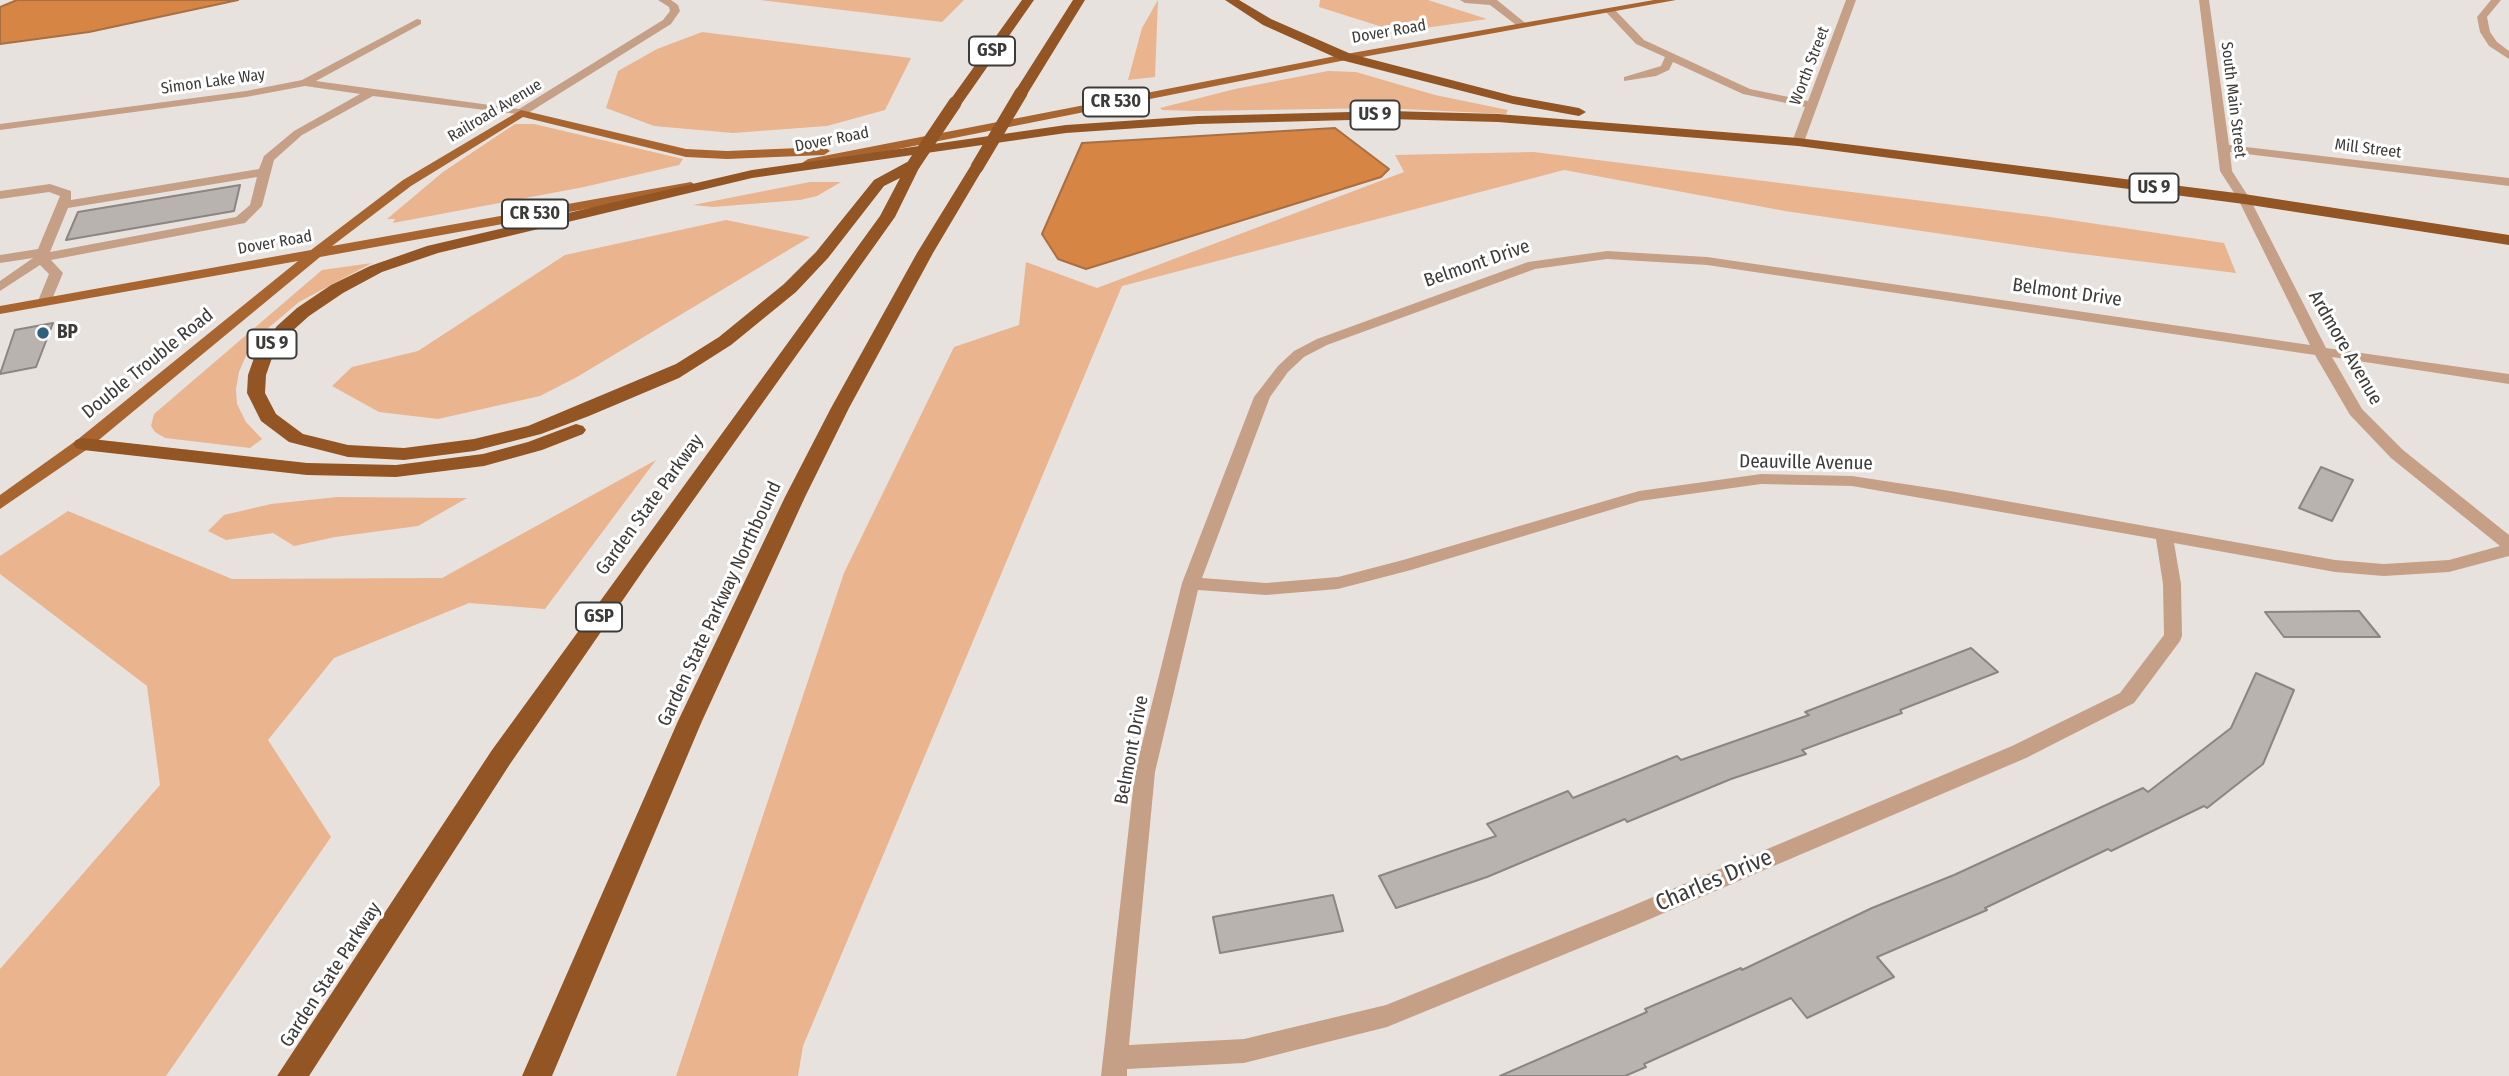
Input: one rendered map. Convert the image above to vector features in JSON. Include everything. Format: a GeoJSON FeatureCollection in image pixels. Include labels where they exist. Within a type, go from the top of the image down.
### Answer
{"type":"FeatureCollection","features":[{"type":"Feature","properties":{"kind":"highway","name":"Garden State Parkway"},"geometry":{"type":"LineString","coordinates":[[292,1076],[501,757],[646,548],[887,217],[914,164],[1028,0]]}},
{"type":"Feature","properties":{"kind":"highway","name":"Garden State Parkway Northbound"},"geometry":{"type":"LineString","coordinates":[[537,1076],[690,721],[771,546],[840,408],[925,253],[1079,0]]}},
{"type":"Feature","properties":{"kind":"highway","name":"US 9"},"geometry":{"type":"LineString","coordinates":[[1231,0],[1266,22],[1346,57],[1513,100],[1684,131]]}},
{"type":"Feature","properties":{"kind":"highway","name":"US 9"},"geometry":{"type":"LineString","coordinates":[[914,164],[879,183],[822,256],[790,288],[725,341],[682,368],[602,404],[534,430],[474,445],[404,454],[348,451],[296,438],[268,417],[256,393],[259,366],[268,349],[283,330],[324,297],[376,269],[449,244],[752,174],[1066,129],[1198,120],[1389,115],[1498,118],[1684,131],[1798,142],[2244,199],[2509,240]]}},
{"type":"Feature","properties":{"kind":"highway"},"geometry":{"type":"LineString","coordinates":[[83,444],[336,470],[396,471],[451,466],[509,454],[579,429],[627,405],[682,368]]}},
{"type":"Feature","properties":{"kind":"main road","name":"Dover Road"},"geometry":{"type":"LineString","coordinates":[[0,310],[752,174],[1346,57],[1667,0]]}},
{"type":"Feature","properties":{"kind":"main road"},"geometry":{"type":"LineString","coordinates":[[522,113],[686,153],[727,155],[887,147]]}},
{"type":"Feature","properties":{"kind":"main road","name":"Railroad Avenue"},"geometry":{"type":"LineString","coordinates":[[318,253],[407,183],[522,113]]}},
{"type":"Feature","properties":{"kind":"main road","name":"Double Trouble Road"},"geometry":{"type":"LineString","coordinates":[[0,503],[83,444],[318,253]]}},
{"type":"Feature","properties":{"kind":"street","name":"Railroad Avenue"},"geometry":{"type":"LineString","coordinates":[[522,113],[667,22],[675,11],[673,5],[663,0]]}},
{"type":"Feature","properties":{"kind":"street"},"geometry":{"type":"LineString","coordinates":[[1465,0],[1493,2],[1524,26]]}},
{"type":"Feature","properties":{"kind":"street","name":"Worth Street"},"geometry":{"type":"LineString","coordinates":[[1798,142],[1851,0]]}},
{"type":"Feature","properties":{"kind":"street","name":"South Main Street"},"geometry":{"type":"LineString","coordinates":[[2204,0],[2226,171],[2244,199]]}},
{"type":"Feature","properties":{"kind":"street"},"geometry":{"type":"LineString","coordinates":[[2496,0],[2482,17],[2485,32],[2493,44],[2509,56]]}},
{"type":"Feature","properties":{"kind":"street"},"geometry":{"type":"LineString","coordinates":[[1610,11],[1640,42],[1747,92],[1812,105]]}},
{"type":"Feature","properties":{"kind":"street","name":"Simon Lake Way"},"geometry":{"type":"LineString","coordinates":[[0,127],[246,94],[304,83],[417,22]]}},
{"type":"Feature","properties":{"kind":"street"},"geometry":{"type":"LineString","coordinates":[[1628,79],[1665,68],[1671,55]]}},
{"type":"Feature","properties":{"kind":"street"},"geometry":{"type":"LineString","coordinates":[[304,83],[522,113]]}},
{"type":"Feature","properties":{"kind":"street"},"geometry":{"type":"LineString","coordinates":[[0,259],[42,255],[240,220],[256,206],[268,159],[298,132],[370,93]]}},
{"type":"Feature","properties":{"kind":"street","name":"Mill Street"},"geometry":{"type":"LineString","coordinates":[[2224,148],[2509,182]]}},
{"type":"Feature","properties":{"kind":"street"},"geometry":{"type":"LineString","coordinates":[[62,205],[264,172]]}},
{"type":"Feature","properties":{"kind":"street"},"geometry":{"type":"LineString","coordinates":[[0,195],[50,188],[67,194],[42,255],[0,287]]}},
{"type":"Feature","properties":{"kind":"street","name":"Ardmore Avenue"},"geometry":{"type":"LineString","coordinates":[[2244,199],[2321,352],[2356,412],[2397,454],[2509,544]]}},
{"type":"Feature","properties":{"kind":"street"},"geometry":{"type":"LineString","coordinates":[[42,255],[56,273],[45,301]]}},
{"type":"Feature","properties":{"kind":"street","name":"Belmont Drive"},"geometry":{"type":"LineString","coordinates":[[1114,1067],[1145,772],[1191,583],[1262,397],[1283,369],[1299,354],[1322,342],[1533,265],[1607,255],[1707,261],[2509,379]]}},
{"type":"Feature","properties":{"kind":"street","name":"Deauville Avenue"},"geometry":{"type":"LineString","coordinates":[[1191,583],[1266,589],[1338,583],[1405,566],[1639,496],[1761,479],[1852,481],[1950,496],[2335,566],[2384,570],[2449,566],[2509,550]]}},
{"type":"Feature","properties":{"kind":"street","name":"Charles Drive"},"geometry":{"type":"LineString","coordinates":[[1114,1067],[1244,1051],[1387,1016],[1640,913],[2019,752],[2127,698],[2173,636],[2172,584],[2164,536]]}},
{"type":"Feature","properties":{"kind":"shaded area"},"geometry":{"type":"Polygon","coordinates":[[[17,0],[238,0],[89,32],[0,44],[0,7],[17,0]]]}},
{"type":"Feature","properties":{"kind":"shaded area"},"geometry":{"type":"Polygon","coordinates":[[[760,0],[964,0],[942,22],[760,0]]]}},
{"type":"Feature","properties":{"kind":"shaded area"},"geometry":{"type":"Polygon","coordinates":[[[1158,0],[1155,77],[1128,80],[1142,28],[1158,0]]]}},
{"type":"Feature","properties":{"kind":"shaded area"},"geometry":{"type":"Polygon","coordinates":[[[1320,0],[1428,0],[1487,19],[1398,32],[1319,7],[1320,0]]]}},
{"type":"Feature","properties":{"kind":"shaded area"},"geometry":{"type":"Polygon","coordinates":[[[702,32],[911,58],[885,110],[827,126],[733,133],[654,126],[606,108],[618,71],[657,49],[702,32]]]}},
{"type":"Feature","properties":{"kind":"shaded area"},"geometry":{"type":"Polygon","coordinates":[[[1328,71],[1356,72],[1435,95],[1508,110],[1506,114],[1382,108],[1196,111],[1160,108],[1235,89],[1328,71]]]}},
{"type":"Feature","properties":{"kind":"shaded area"},"geometry":{"type":"Polygon","coordinates":[[[515,124],[534,124],[683,159],[679,165],[584,187],[393,223],[395,219],[387,219],[443,172],[515,124]]]}},
{"type":"Feature","properties":{"kind":"shaded area"},"geometry":{"type":"Polygon","coordinates":[[[1335,128],[1389,169],[1381,177],[1086,269],[1058,259],[1042,234],[1082,143],[1335,128]]]}},
{"type":"Feature","properties":{"kind":"shaded area"},"geometry":{"type":"Polygon","coordinates":[[[1534,152],[2050,217],[2224,243],[2236,273],[2065,252],[1785,211],[1564,170],[1122,286],[803,1046],[798,1076],[676,1076],[844,573],[954,347],[1019,325],[1026,262],[1097,288],[1404,172],[1395,155],[1534,152]]]}},
{"type":"Feature","properties":{"kind":"shaded area"},"geometry":{"type":"Polygon","coordinates":[[[810,182],[841,182],[817,196],[800,200],[713,207],[693,205],[810,182]]]}},
{"type":"Feature","properties":{"kind":"shaded area"},"geometry":{"type":"Polygon","coordinates":[[[726,220],[810,237],[577,377],[540,396],[438,419],[379,412],[332,386],[352,367],[418,351],[565,255],[726,220]]]}},
{"type":"Feature","properties":{"kind":"shaded area"},"geometry":{"type":"Polygon","coordinates":[[[372,263],[299,302],[267,329],[248,351],[239,372],[237,404],[246,422],[262,439],[250,448],[165,438],[155,432],[151,426],[154,414],[322,270],[372,263]]]}},
{"type":"Feature","properties":{"kind":"shaded area"},"geometry":{"type":"Polygon","coordinates":[[[656,460],[545,609],[469,603],[334,658],[268,740],[331,837],[166,1076],[0,1076],[0,969],[160,785],[147,686],[0,574],[0,556],[68,511],[232,579],[442,578],[656,460]]]}},
{"type":"Feature","properties":{"kind":"shaded area"},"geometry":{"type":"Polygon","coordinates":[[[337,497],[467,498],[418,526],[335,537],[294,546],[273,533],[226,540],[208,531],[224,515],[271,504],[337,497]]]}},
{"type":"Feature","properties":{"kind":"building"},"geometry":{"type":"Polygon","coordinates":[[[240,185],[234,211],[66,240],[78,212],[240,185]]]}},
{"type":"Feature","properties":{"kind":"building"},"geometry":{"type":"Polygon","coordinates":[[[53,323],[36,367],[0,374],[15,330],[53,323]]]}},
{"type":"Feature","properties":{"kind":"building"},"geometry":{"type":"Polygon","coordinates":[[[2321,467],[2353,480],[2332,521],[2299,508],[2321,467]]]}},
{"type":"Feature","properties":{"kind":"building"},"geometry":{"type":"Polygon","coordinates":[[[2359,611],[2380,637],[2284,637],[2265,612],[2359,611]]]}},
{"type":"Feature","properties":{"kind":"building"},"geometry":{"type":"Polygon","coordinates":[[[1971,648],[1998,672],[1900,710],[1902,713],[1802,750],[1806,754],[1731,779],[1627,822],[1625,819],[1487,877],[1396,908],[1379,876],[1496,836],[1487,824],[1568,791],[1573,798],[1677,756],[1681,760],[1809,715],[1805,712],[1971,648]]]}},
{"type":"Feature","properties":{"kind":"building"},"geometry":{"type":"Polygon","coordinates":[[[2256,673],[2294,690],[2263,764],[2207,808],[2204,806],[2111,851],[2108,849],[1985,908],[1987,910],[1877,957],[1894,977],[1807,1018],[1791,998],[1644,1064],[1646,1067],[1625,1076],[1500,1076],[1647,1012],[1645,1009],[1741,968],[1742,970],[1872,908],[1954,875],[2143,788],[2148,792],[2231,728],[2256,673]]]}},
{"type":"Feature","properties":{"kind":"building"},"geometry":{"type":"Polygon","coordinates":[[[1333,895],[1343,931],[1220,953],[1213,917],[1333,895]]]}},
{"type":"Feature","properties":{"kind":"place","name":"BP"},"geometry":{"type":"Point","coordinates":[43,333]}}]}
